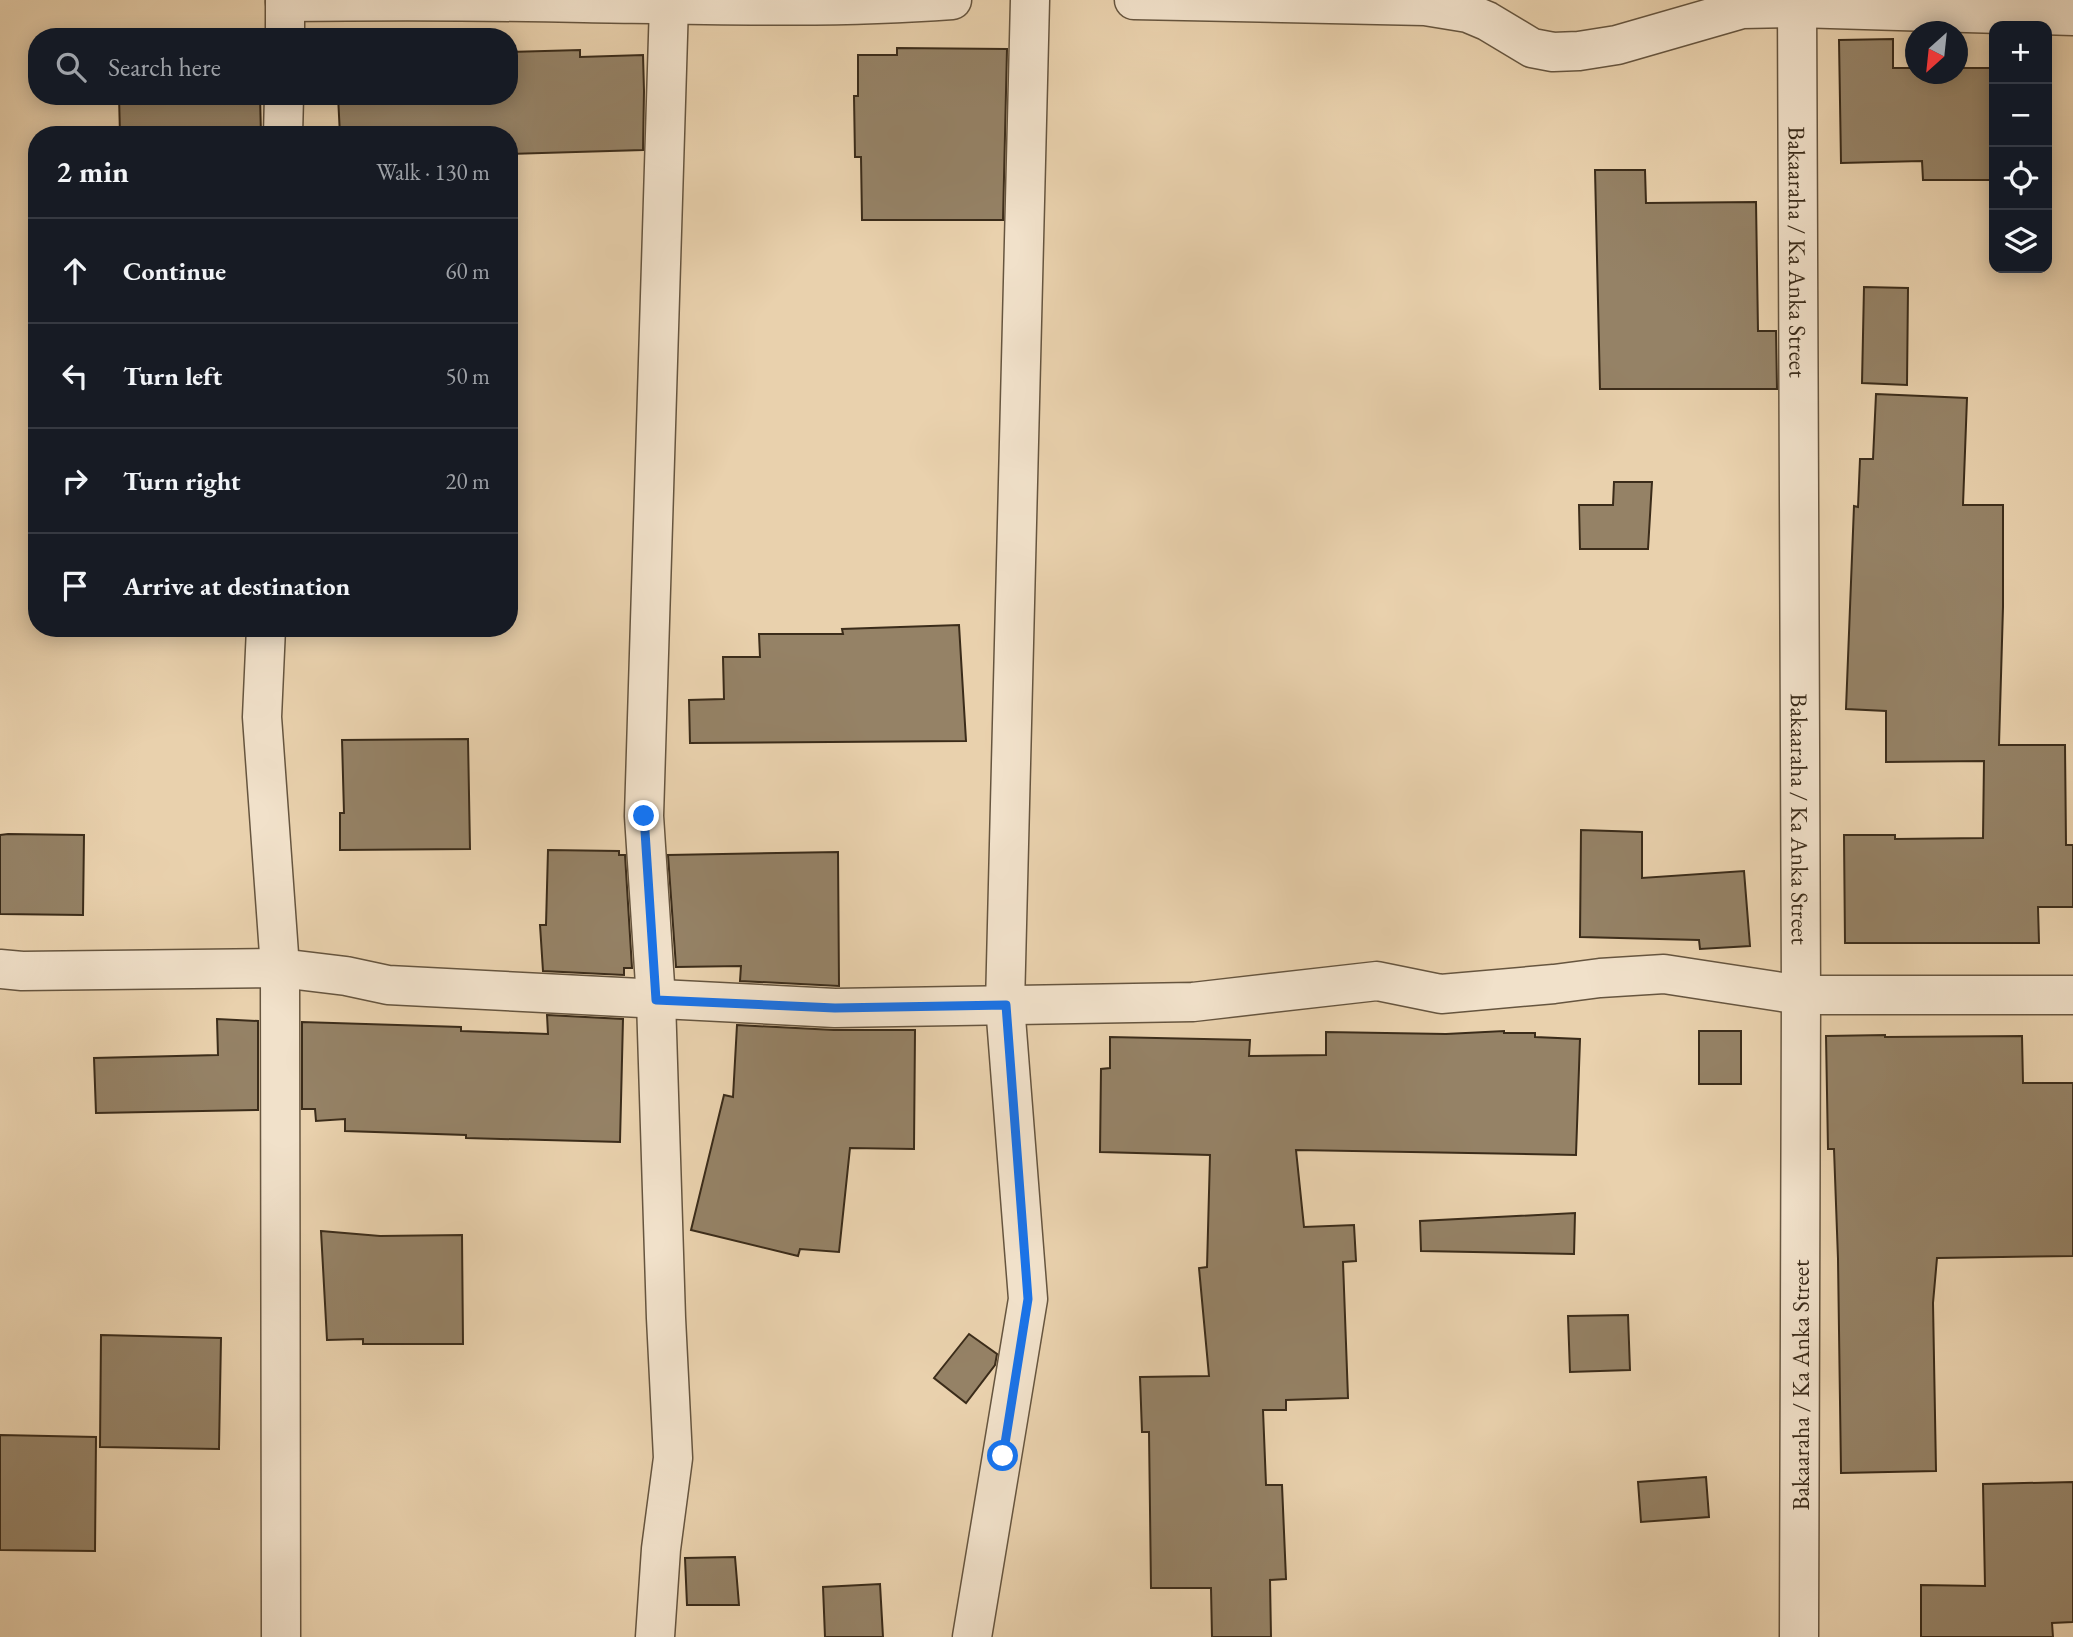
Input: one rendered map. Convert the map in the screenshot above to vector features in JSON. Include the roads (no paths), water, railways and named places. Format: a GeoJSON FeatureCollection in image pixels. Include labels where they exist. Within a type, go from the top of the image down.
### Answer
{"type":"FeatureCollection","features":[{"type":"Feature","properties":{"kind":"street"},"geometry":{"type":"LineString","coordinates":[[285,13],[444,0],[883,5],[952,0]]}},
{"type":"Feature","properties":{"kind":"street"},"geometry":{"type":"LineString","coordinates":[[972,1637],[1028,1299],[1006,1005],[1030,0]]}},
{"type":"Feature","properties":{"kind":"street"},"geometry":{"type":"LineString","coordinates":[[1134,0],[1425,3],[1468,13],[1532,48],[1553,52],[1617,45],[1742,9],[1797,4],[2073,16]]}},
{"type":"Feature","properties":{"kind":"street"},"geometry":{"type":"LineString","coordinates":[[655,1637],[661,1549],[673,1458],[665,1305],[656,1000],[644,816],[669,4]]}},
{"type":"Feature","properties":{"kind":"street","name":"Bakaaraha / Ka Anka Street"},"geometry":{"type":"LineString","coordinates":[[1797,4],[1801,995],[1799,1637]]}},
{"type":"Feature","properties":{"kind":"street"},"geometry":{"type":"LineString","coordinates":[[283,126],[284,105]]}},
{"type":"Feature","properties":{"kind":"street"},"geometry":{"type":"LineString","coordinates":[[266,637],[262,717],[280,968],[281,1637]]}},
{"type":"Feature","properties":{"kind":"street"},"geometry":{"type":"LineString","coordinates":[[0,969],[280,968],[346,976],[388,985],[835,1008],[1193,1002],[1377,981],[1441,994],[1664,974],[1801,995],[2073,995]]}}]}
